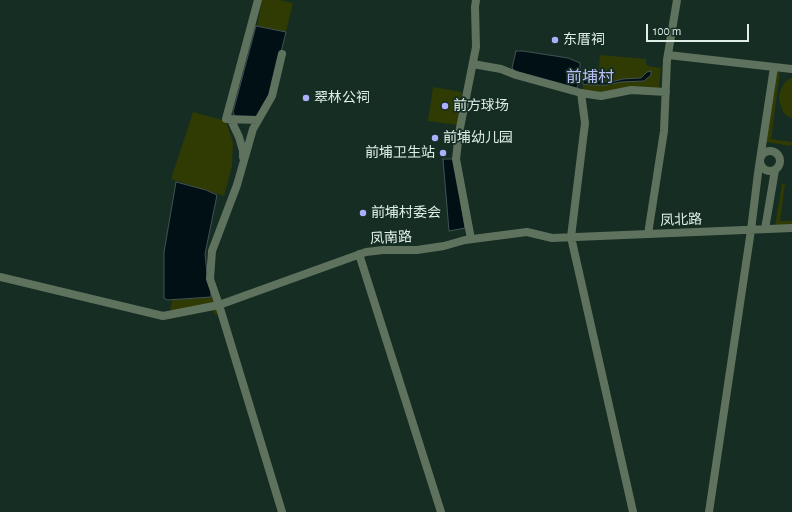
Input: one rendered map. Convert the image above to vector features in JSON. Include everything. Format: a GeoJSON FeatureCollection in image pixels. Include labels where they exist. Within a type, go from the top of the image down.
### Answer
{"type":"FeatureCollection","features":[{"type":"Feature","properties":{"kind":"street"},"geometry":{"type":"LineString","coordinates":[[258,0],[226,119],[258,120]]}},
{"type":"Feature","properties":{"kind":"street"},"geometry":{"type":"LineString","coordinates":[[471,239],[456,159],[459,133],[476,47],[476,0]]}},
{"type":"Feature","properties":{"kind":"street"},"geometry":{"type":"LineString","coordinates":[[648,234],[664,131],[668,55],[677,0]]}},
{"type":"Feature","properties":{"kind":"street"},"geometry":{"type":"LineString","coordinates":[[282,54],[272,96],[253,129],[236,185],[212,251],[210,279],[282,512]]}},
{"type":"Feature","properties":{"kind":"street"},"geometry":{"type":"LineString","coordinates":[[668,55],[792,69]]}},
{"type":"Feature","properties":{"kind":"street"},"geometry":{"type":"LineString","coordinates":[[473,64],[501,69],[581,93],[601,96],[632,90],[666,92]]}},
{"type":"Feature","properties":{"kind":"street"},"geometry":{"type":"LineString","coordinates":[[709,512],[774,67]]}},
{"type":"Feature","properties":{"kind":"street"},"geometry":{"type":"LineString","coordinates":[[581,93],[585,123],[571,237],[632,512]]}},
{"type":"Feature","properties":{"kind":"street"},"geometry":{"type":"LineString","coordinates":[[231,120],[239,137],[243,152],[242,165]]}},
{"type":"Feature","properties":{"kind":"street"},"geometry":{"type":"LineString","coordinates":[[769,151],[776,153],[780,158],[778,167],[770,171],[764,169],[760,160],[766,152],[769,151]]}},
{"type":"Feature","properties":{"kind":"street"},"geometry":{"type":"LineString","coordinates":[[765,229],[774,170]]}},
{"type":"Feature","properties":{"kind":"street","name":"凤北路"},"geometry":{"type":"LineString","coordinates":[[571,237],[792,228]]}},
{"type":"Feature","properties":{"kind":"street","name":"凤南路"},"geometry":{"type":"LineString","coordinates":[[0,277],[163,316],[219,305],[366,252],[383,250],[417,250],[444,246],[471,239],[527,232],[552,238],[571,237]]}},
{"type":"Feature","properties":{"kind":"street"},"geometry":{"type":"LineString","coordinates":[[359,254],[441,512]]}},
{"type":"Feature","properties":{"kind":"green space"},"geometry":{"type":"Polygon","coordinates":[[[262,0],[280,0],[293,3],[286,32],[257,26],[262,0]]]}},
{"type":"Feature","properties":{"kind":"green space"},"geometry":{"type":"Polygon","coordinates":[[[600,55],[646,59],[646,64],[648,66],[661,68],[659,88],[638,87],[600,92],[583,92],[583,76],[598,77],[600,55]]]}},
{"type":"Feature","properties":{"kind":"green space"},"geometry":{"type":"Polygon","coordinates":[[[777,68],[792,69],[792,73],[780,72],[771,139],[792,142],[791,146],[766,142],[777,68]]]}},
{"type":"Feature","properties":{"kind":"green space"},"geometry":{"type":"Polygon","coordinates":[[[792,78],[792,118],[783,112],[779,97],[784,83],[792,78]]]}},
{"type":"Feature","properties":{"kind":"green space","name":"前方球场"},"geometry":{"type":"Polygon","coordinates":[[[433,87],[462,92],[457,125],[428,121],[433,87]]]}},
{"type":"Feature","properties":{"kind":"green space"},"geometry":{"type":"Polygon","coordinates":[[[193,112],[226,121],[233,142],[232,166],[224,196],[171,179],[193,112]]]}},
{"type":"Feature","properties":{"kind":"green space"},"geometry":{"type":"Polygon","coordinates":[[[782,184],[785,184],[780,221],[792,221],[792,225],[775,226],[782,184]]]}},
{"type":"Feature","properties":{"kind":"green space"},"geometry":{"type":"Polygon","coordinates":[[[215,297],[221,313],[215,315],[211,303],[170,311],[172,300],[215,297]]]}},
{"type":"Feature","properties":{"kind":"shaded area"},"geometry":{"type":"Polygon","coordinates":[[[256,26],[286,32],[270,96],[257,117],[235,117],[233,112],[256,26]]]}},
{"type":"Feature","properties":{"kind":"shaded area"},"geometry":{"type":"Polygon","coordinates":[[[516,51],[568,58],[580,63],[580,79],[577,88],[515,71],[512,68],[516,51]]]}},
{"type":"Feature","properties":{"kind":"shaded area"},"geometry":{"type":"Polygon","coordinates":[[[651,71],[651,75],[644,81],[621,82],[606,85],[583,84],[583,76],[598,78],[603,82],[611,82],[623,79],[641,78],[647,72],[651,71]]]}},
{"type":"Feature","properties":{"kind":"shaded area"},"geometry":{"type":"Polygon","coordinates":[[[443,159],[454,159],[465,228],[449,231],[443,159]]]}},
{"type":"Feature","properties":{"kind":"shaded area"},"geometry":{"type":"Polygon","coordinates":[[[176,182],[206,190],[217,195],[205,254],[207,273],[211,288],[211,297],[167,300],[164,298],[164,252],[176,182]]]}},
{"type":"Feature","properties":{"kind":"place","name":"东厝祠"},"geometry":{"type":"Point","coordinates":[555,40]}},
{"type":"Feature","properties":{"kind":"place","name":"翠林公祠"},"geometry":{"type":"Point","coordinates":[306,98]}},
{"type":"Feature","properties":{"kind":"place","name":"前方球场"},"geometry":{"type":"Point","coordinates":[445,106]}},
{"type":"Feature","properties":{"kind":"place","name":"前埔幼儿园"},"geometry":{"type":"Point","coordinates":[435,138]}},
{"type":"Feature","properties":{"kind":"place","name":"前埔卫生站"},"geometry":{"type":"Point","coordinates":[443,153]}},
{"type":"Feature","properties":{"kind":"place","name":"前埔村委会"},"geometry":{"type":"Point","coordinates":[363,213]}},
{"type":"Feature","properties":{"kind":"district","name":"前埔村"},"geometry":{"type":"Point","coordinates":[590,77]}}]}
